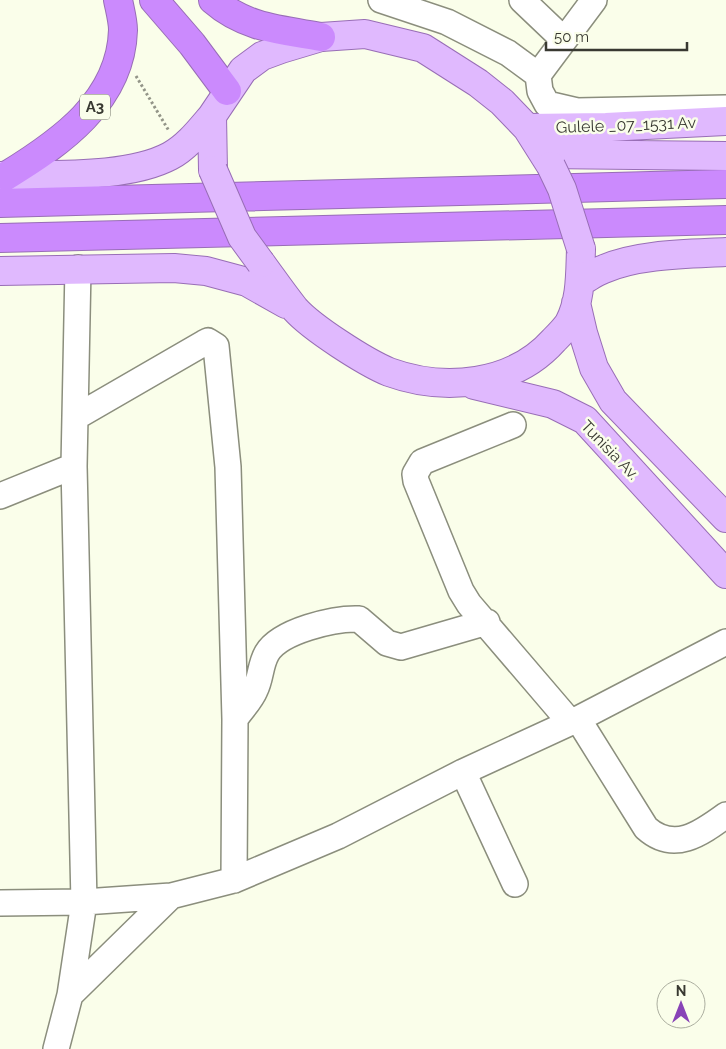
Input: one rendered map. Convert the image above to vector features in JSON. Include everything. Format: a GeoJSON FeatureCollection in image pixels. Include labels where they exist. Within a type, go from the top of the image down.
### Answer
{"type":"FeatureCollection","features":[{"type":"Feature","properties":{"kind":"highway","name":"A3"},"geometry":{"type":"LineString","coordinates":[[3,176],[62,139],[93,109],[116,68],[123,30],[118,0]]}},
{"type":"Feature","properties":{"kind":"highway"},"geometry":{"type":"LineString","coordinates":[[154,0],[192,44],[227,91]]}},
{"type":"Feature","properties":{"kind":"highway"},"geometry":{"type":"LineString","coordinates":[[213,0],[222,8],[252,23],[276,31],[321,37]]}},
{"type":"Feature","properties":{"kind":"highway"},"geometry":{"type":"LineString","coordinates":[[0,203],[726,184]]}},
{"type":"Feature","properties":{"kind":"highway"},"geometry":{"type":"LineString","coordinates":[[0,238],[726,220]]}},
{"type":"Feature","properties":{"kind":"main road"},"geometry":{"type":"LineString","coordinates":[[3,176],[70,174],[151,164],[172,155],[191,140],[212,116],[227,91],[243,70],[262,56],[321,37],[365,34],[423,48],[478,83],[502,102],[527,128],[548,160],[562,189],[580,249],[578,293],[583,333],[594,368],[613,401],[726,518]]}},
{"type":"Feature","properties":{"kind":"main road"},"geometry":{"type":"LineString","coordinates":[[212,116],[213,170],[242,237],[296,310]]}},
{"type":"Feature","properties":{"kind":"main road","name":"Gulele _07_1531 Av"},"geometry":{"type":"LineString","coordinates":[[527,128],[606,127],[726,121]]}},
{"type":"Feature","properties":{"kind":"main road","name":"Gulele _07_1531 Av"},"geometry":{"type":"LineString","coordinates":[[548,160],[726,156]]}},
{"type":"Feature","properties":{"kind":"main road"},"geometry":{"type":"LineString","coordinates":[[0,271],[78,268],[174,268],[220,274],[247,282],[296,310],[334,340],[389,372],[421,380],[460,383],[499,377],[527,364],[548,348],[568,324],[578,293],[602,269],[622,263],[726,252]]}},
{"type":"Feature","properties":{"kind":"main road","name":"Tunisia Av."},"geometry":{"type":"LineString","coordinates":[[460,383],[512,393],[553,404],[585,420],[726,574]]}},
{"type":"Feature","properties":{"kind":"street"},"geometry":{"type":"LineString","coordinates":[[381,0],[447,22],[508,53],[538,75],[594,0]]}},
{"type":"Feature","properties":{"kind":"street"},"geometry":{"type":"LineString","coordinates":[[522,0],[564,40]]}},
{"type":"Feature","properties":{"kind":"street","name":"Gulele _07_1531 Av"},"geometry":{"type":"LineString","coordinates":[[538,75],[540,91],[547,104],[577,111],[726,108]]}},
{"type":"Feature","properties":{"kind":"street"},"geometry":{"type":"LineString","coordinates":[[56,1049],[70,996],[84,902],[74,466],[78,268]]}},
{"type":"Feature","properties":{"kind":"street"},"geometry":{"type":"LineString","coordinates":[[76,417],[204,343],[208,342],[216,346],[228,467],[235,719],[234,880]]}},
{"type":"Feature","properties":{"kind":"street"},"geometry":{"type":"LineString","coordinates":[[512,425],[422,462],[415,474],[461,591],[469,604],[574,720],[646,828],[657,838],[670,842],[689,838],[726,815]]}},
{"type":"Feature","properties":{"kind":"street"},"geometry":{"type":"LineString","coordinates":[[0,496],[74,466]]}},
{"type":"Feature","properties":{"kind":"street"},"geometry":{"type":"LineString","coordinates":[[235,719],[255,690],[267,652],[274,644],[304,629],[330,621],[359,619],[387,643],[402,647],[487,622]]}},
{"type":"Feature","properties":{"kind":"street"},"geometry":{"type":"LineString","coordinates":[[0,903],[84,902],[171,896],[234,880],[338,836],[463,772],[574,720],[726,642]]}},
{"type":"Feature","properties":{"kind":"street"},"geometry":{"type":"LineString","coordinates":[[463,772],[515,884]]}},
{"type":"Feature","properties":{"kind":"street"},"geometry":{"type":"LineString","coordinates":[[70,996],[171,896]]}},
{"type":"Feature","properties":{"kind":"path"},"geometry":{"type":"LineString","coordinates":[[134,73],[169,131]]}}]}
